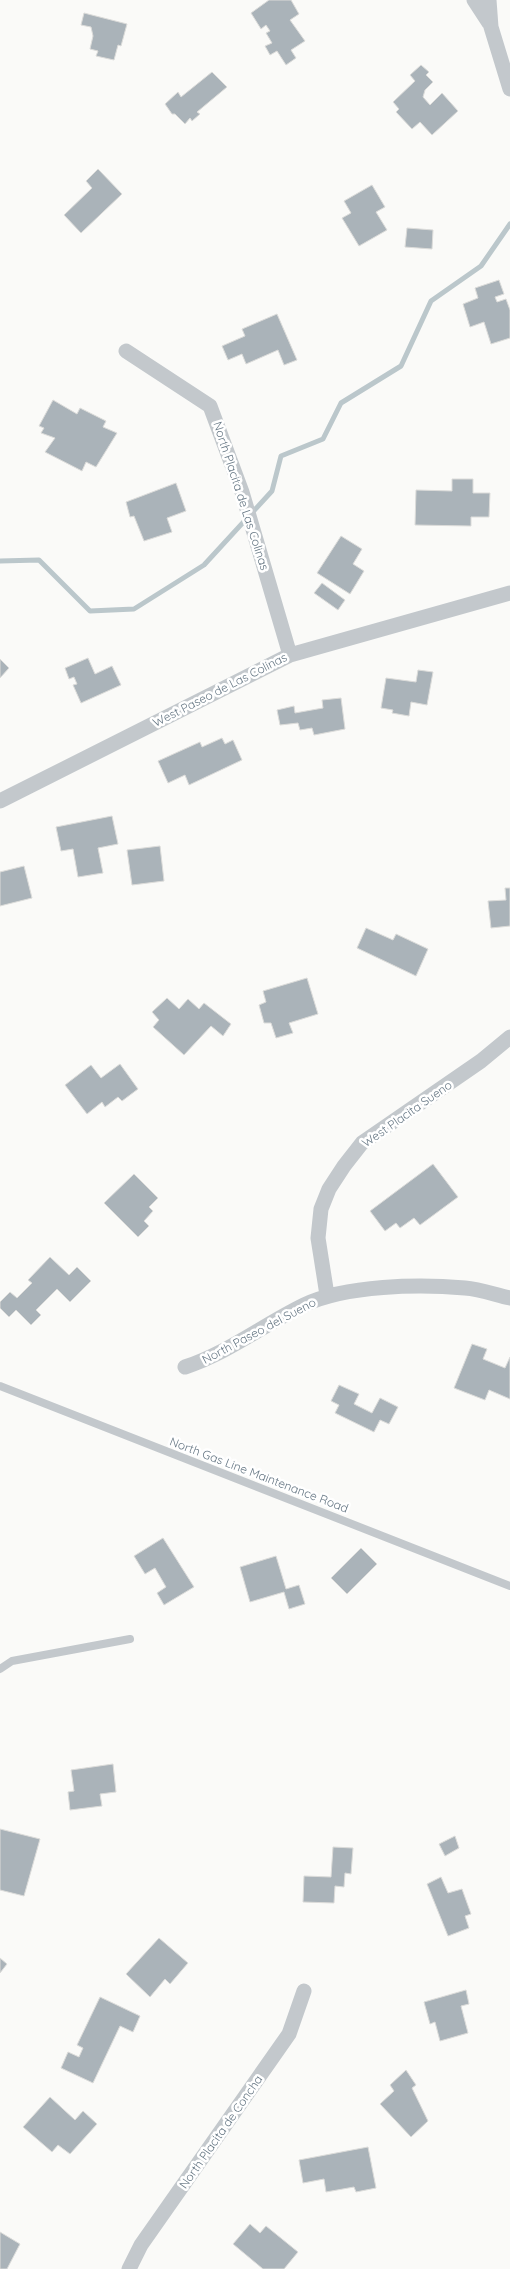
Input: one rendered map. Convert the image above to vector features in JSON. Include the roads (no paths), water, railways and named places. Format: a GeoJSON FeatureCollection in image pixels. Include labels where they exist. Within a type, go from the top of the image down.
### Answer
{"type":"FeatureCollection","features":[{"type":"Feature","properties":{"kind":"street"},"geometry":{"type":"LineString","coordinates":[[474,0],[491,26]]}},
{"type":"Feature","properties":{"kind":"street"},"geometry":{"type":"LineString","coordinates":[[489,0],[491,26],[510,89]]}},
{"type":"Feature","properties":{"kind":"street","name":"North Placita de Las Colinas"},"geometry":{"type":"LineString","coordinates":[[126,351],[210,406],[242,492],[290,655]]}},
{"type":"Feature","properties":{"kind":"street","name":"West Paseo de Las Colinas"},"geometry":{"type":"LineString","coordinates":[[0,801],[290,655],[510,593]]}},
{"type":"Feature","properties":{"kind":"street","name":"West Placita Sueno"},"geometry":{"type":"LineString","coordinates":[[327,1295],[318,1238],[321,1208],[329,1189],[344,1166],[362,1144],[481,1061],[510,1037]]}},
{"type":"Feature","properties":{"kind":"street","name":"North Paseo del Sueno"},"geometry":{"type":"LineString","coordinates":[[185,1367],[204,1361],[302,1306],[327,1295],[380,1289],[467,1288],[510,1298]]}},
{"type":"Feature","properties":{"kind":"street","name":"North Placita de Concha"},"geometry":{"type":"LineString","coordinates":[[128,2269],[141,2245],[289,2034],[304,1991]]}},
{"type":"Feature","properties":{"kind":"lane","name":"North Gas Line Maintenance Road"},"geometry":{"type":"LineString","coordinates":[[0,1386],[510,1586]]}},
{"type":"Feature","properties":{"kind":"lane"},"geometry":{"type":"LineString","coordinates":[[0,1669],[12,1661],[130,1639]]}},
{"type":"Feature","properties":{"kind":"waterway"},"geometry":{"type":"LineString","coordinates":[[0,561],[39,560],[90,611],[134,609],[204,565],[272,491],[281,456],[323,439],[341,403],[401,366],[431,301],[481,266],[510,224]]}}]}
